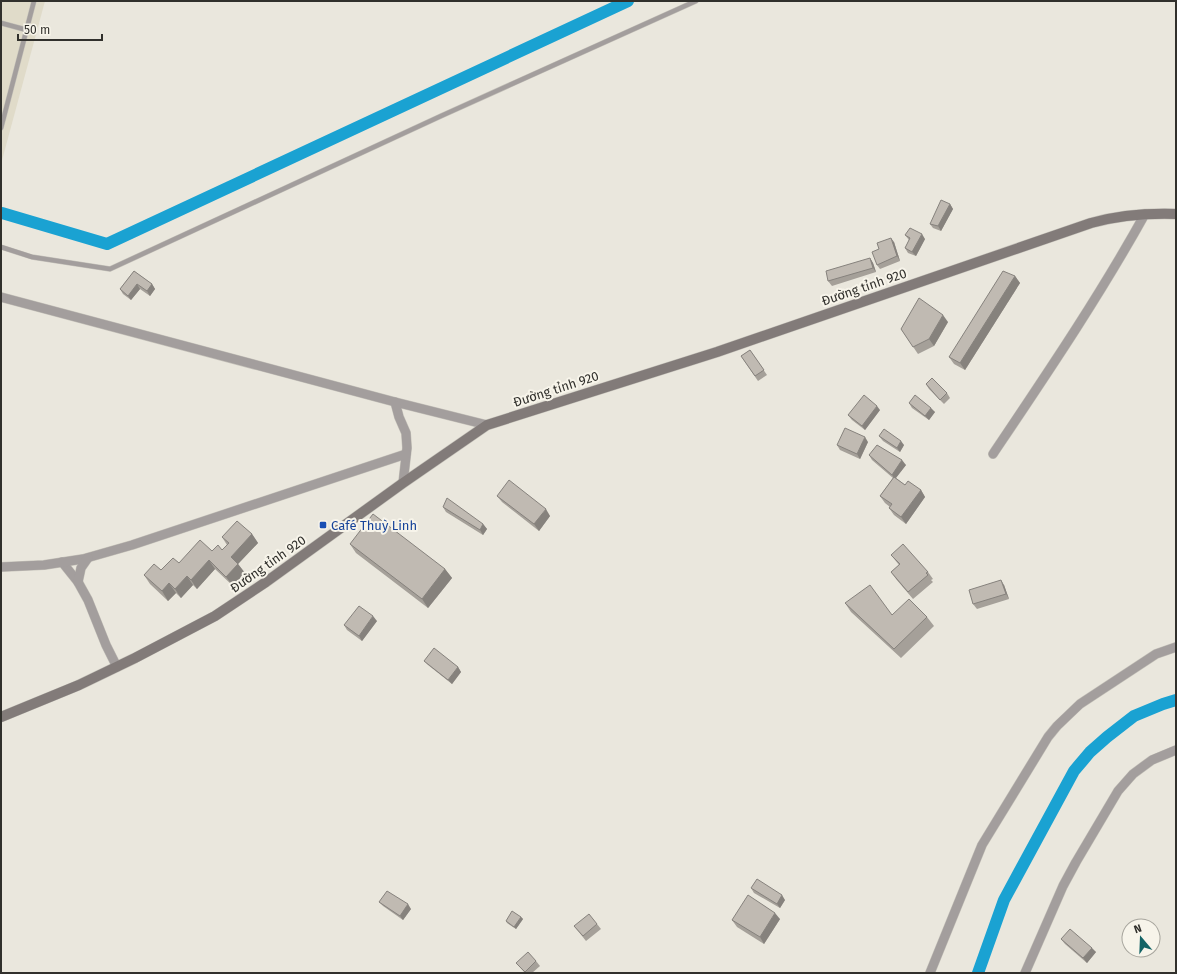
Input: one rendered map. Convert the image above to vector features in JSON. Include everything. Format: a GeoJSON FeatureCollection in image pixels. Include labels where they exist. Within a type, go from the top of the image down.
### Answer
{"type":"FeatureCollection","features":[{"type":"Feature","properties":{"kind":"main road","name":"Đường tỉnh 920"},"geometry":{"type":"LineString","coordinates":[[1,717],[79,685],[215,616],[266,582],[403,482],[487,425],[724,349],[1091,223],[1114,217],[1146,214],[1176,214]]}},
{"type":"Feature","properties":{"kind":"street"},"geometry":{"type":"LineString","coordinates":[[993,454],[1071,338],[1117,265],[1146,214]]}},
{"type":"Feature","properties":{"kind":"street"},"geometry":{"type":"LineString","coordinates":[[1,297],[487,425]]}},
{"type":"Feature","properties":{"kind":"street"},"geometry":{"type":"LineString","coordinates":[[395,402],[399,418],[406,433],[406,454],[403,482]]}},
{"type":"Feature","properties":{"kind":"street"},"geometry":{"type":"LineString","coordinates":[[1,566],[44,565],[88,558],[140,543],[406,454]]}},
{"type":"Feature","properties":{"kind":"street"},"geometry":{"type":"LineString","coordinates":[[78,582],[81,568],[88,558]]}},
{"type":"Feature","properties":{"kind":"street"},"geometry":{"type":"LineString","coordinates":[[62,562],[78,582],[95,615],[116,667]]}},
{"type":"Feature","properties":{"kind":"street"},"geometry":{"type":"LineString","coordinates":[[930,973],[982,844],[1048,737],[1080,704],[1156,654],[1176,647]]}},
{"type":"Feature","properties":{"kind":"street"},"geometry":{"type":"LineString","coordinates":[[1025,973],[1063,886],[1118,791],[1133,774],[1152,760],[1176,750]]}},
{"type":"Feature","properties":{"kind":"lane"},"geometry":{"type":"LineString","coordinates":[[1,128],[34,1]]}},
{"type":"Feature","properties":{"kind":"lane"},"geometry":{"type":"LineString","coordinates":[[1,247],[32,257],[110,269],[426,123],[696,1]]}},
{"type":"Feature","properties":{"kind":"lane"},"geometry":{"type":"LineString","coordinates":[[1,23],[27,30]]}},
{"type":"Feature","properties":{"kind":"shaded area"},"geometry":{"type":"Polygon","coordinates":[[[1,1],[45,1],[1,164],[1,1]]]}},
{"type":"Feature","properties":{"kind":"building"},"geometry":{"type":"Polygon","coordinates":[[[941,200],[950,204],[938,226],[930,224],[941,200]]]}},
{"type":"Feature","properties":{"kind":"building"},"geometry":{"type":"Polygon","coordinates":[[[910,228],[922,234],[912,252],[905,248],[910,238],[905,235],[910,228]]]}},
{"type":"Feature","properties":{"kind":"building"},"geometry":{"type":"Polygon","coordinates":[[[891,238],[897,256],[877,265],[872,252],[879,249],[877,243],[891,238]]]}},
{"type":"Feature","properties":{"kind":"building"},"geometry":{"type":"Polygon","coordinates":[[[870,258],[873,268],[828,281],[826,271],[870,258]]]}},
{"type":"Feature","properties":{"kind":"building"},"geometry":{"type":"Polygon","coordinates":[[[134,271],[152,284],[147,291],[137,284],[128,296],[120,289],[134,271]]]}},
{"type":"Feature","properties":{"kind":"building"},"geometry":{"type":"Polygon","coordinates":[[[1003,271],[1015,276],[960,363],[949,357],[1003,271]]]}},
{"type":"Feature","properties":{"kind":"building"},"geometry":{"type":"Polygon","coordinates":[[[919,298],[943,315],[929,339],[913,347],[901,329],[919,298]]]}},
{"type":"Feature","properties":{"kind":"building"},"geometry":{"type":"Polygon","coordinates":[[[750,350],[764,370],[755,376],[741,356],[750,350]]]}},
{"type":"Feature","properties":{"kind":"building"},"geometry":{"type":"Polygon","coordinates":[[[932,378],[947,393],[940,400],[926,384],[932,378]]]}},
{"type":"Feature","properties":{"kind":"building"},"geometry":{"type":"Polygon","coordinates":[[[864,395],[877,406],[862,426],[848,415],[864,395]]]}},
{"type":"Feature","properties":{"kind":"building"},"geometry":{"type":"Polygon","coordinates":[[[915,395],[931,408],[925,416],[909,403],[915,395]]]}},
{"type":"Feature","properties":{"kind":"building"},"geometry":{"type":"Polygon","coordinates":[[[845,428],[865,437],[857,454],[837,445],[845,428]]]}},
{"type":"Feature","properties":{"kind":"building"},"geometry":{"type":"Polygon","coordinates":[[[884,429],[901,441],[897,448],[879,436],[884,429]]]}},
{"type":"Feature","properties":{"kind":"building"},"geometry":{"type":"Polygon","coordinates":[[[877,445],[902,460],[892,475],[869,455],[877,445]]]}},
{"type":"Feature","properties":{"kind":"building"},"geometry":{"type":"Polygon","coordinates":[[[894,477],[905,485],[908,481],[921,490],[901,517],[889,508],[892,504],[880,496],[894,477]]]}},
{"type":"Feature","properties":{"kind":"building"},"geometry":{"type":"Polygon","coordinates":[[[509,480],[546,509],[534,524],[497,496],[509,480]]]}},
{"type":"Feature","properties":{"kind":"building"},"geometry":{"type":"Polygon","coordinates":[[[447,498],[483,524],[480,530],[443,507],[447,498]]]}},
{"type":"Feature","properties":{"kind":"building"},"geometry":{"type":"Polygon","coordinates":[[[373,514],[445,569],[422,599],[350,544],[373,514]]]}},
{"type":"Feature","properties":{"kind":"building"},"geometry":{"type":"Polygon","coordinates":[[[237,521],[252,534],[231,557],[238,564],[226,577],[209,560],[191,580],[187,576],[175,589],[169,583],[162,591],[144,575],[154,564],[161,570],[173,558],[179,563],[200,540],[212,551],[218,545],[222,550],[229,543],[222,537],[237,521]]]}},
{"type":"Feature","properties":{"kind":"building"},"geometry":{"type":"Polygon","coordinates":[[[903,544],[928,572],[926,573],[928,575],[908,592],[891,572],[900,564],[891,555],[903,544]]]}},
{"type":"Feature","properties":{"kind":"building"},"geometry":{"type":"Polygon","coordinates":[[[1001,580],[1006,594],[973,604],[969,590],[1001,580]]]}},
{"type":"Feature","properties":{"kind":"building"},"geometry":{"type":"Polygon","coordinates":[[[870,585],[892,615],[909,599],[927,617],[894,649],[845,603],[870,585]]]}},
{"type":"Feature","properties":{"kind":"building"},"geometry":{"type":"Polygon","coordinates":[[[359,606],[373,616],[359,636],[344,625],[359,606]]]}},
{"type":"Feature","properties":{"kind":"building"},"geometry":{"type":"Polygon","coordinates":[[[434,648],[458,667],[448,680],[424,661],[434,648]]]}},
{"type":"Feature","properties":{"kind":"building"},"geometry":{"type":"Polygon","coordinates":[[[757,879],[782,895],[777,904],[751,888],[757,879]]]}},
{"type":"Feature","properties":{"kind":"building"},"geometry":{"type":"Polygon","coordinates":[[[387,891],[408,904],[400,916],[379,902],[387,891]]]}},
{"type":"Feature","properties":{"kind":"building"},"geometry":{"type":"Polygon","coordinates":[[[748,895],[775,913],[760,937],[732,920],[748,895]]]}},
{"type":"Feature","properties":{"kind":"building"},"geometry":{"type":"Polygon","coordinates":[[[512,911],[521,917],[514,927],[506,921],[512,911]]]}},
{"type":"Feature","properties":{"kind":"building"},"geometry":{"type":"Polygon","coordinates":[[[589,914],[597,924],[583,936],[574,926],[589,914]]]}},
{"type":"Feature","properties":{"kind":"building"},"geometry":{"type":"Polygon","coordinates":[[[1070,929],[1092,948],[1083,958],[1061,939],[1070,929]]]}},
{"type":"Feature","properties":{"kind":"building"},"geometry":{"type":"Polygon","coordinates":[[[528,952],[536,961],[525,972],[516,963],[528,952]]]}},
{"type":"Feature","properties":{"kind":"waterway"},"geometry":{"type":"LineString","coordinates":[[2,213],[107,244],[628,1]]}},
{"type":"Feature","properties":{"kind":"waterway"},"geometry":{"type":"LineString","coordinates":[[978,973],[1004,900],[1074,771],[1090,752],[1134,716],[1176,700]]}},
{"type":"Feature","properties":{"kind":"place","name":"Café Thuỳ Linh"},"geometry":{"type":"Point","coordinates":[323,525]}}]}
